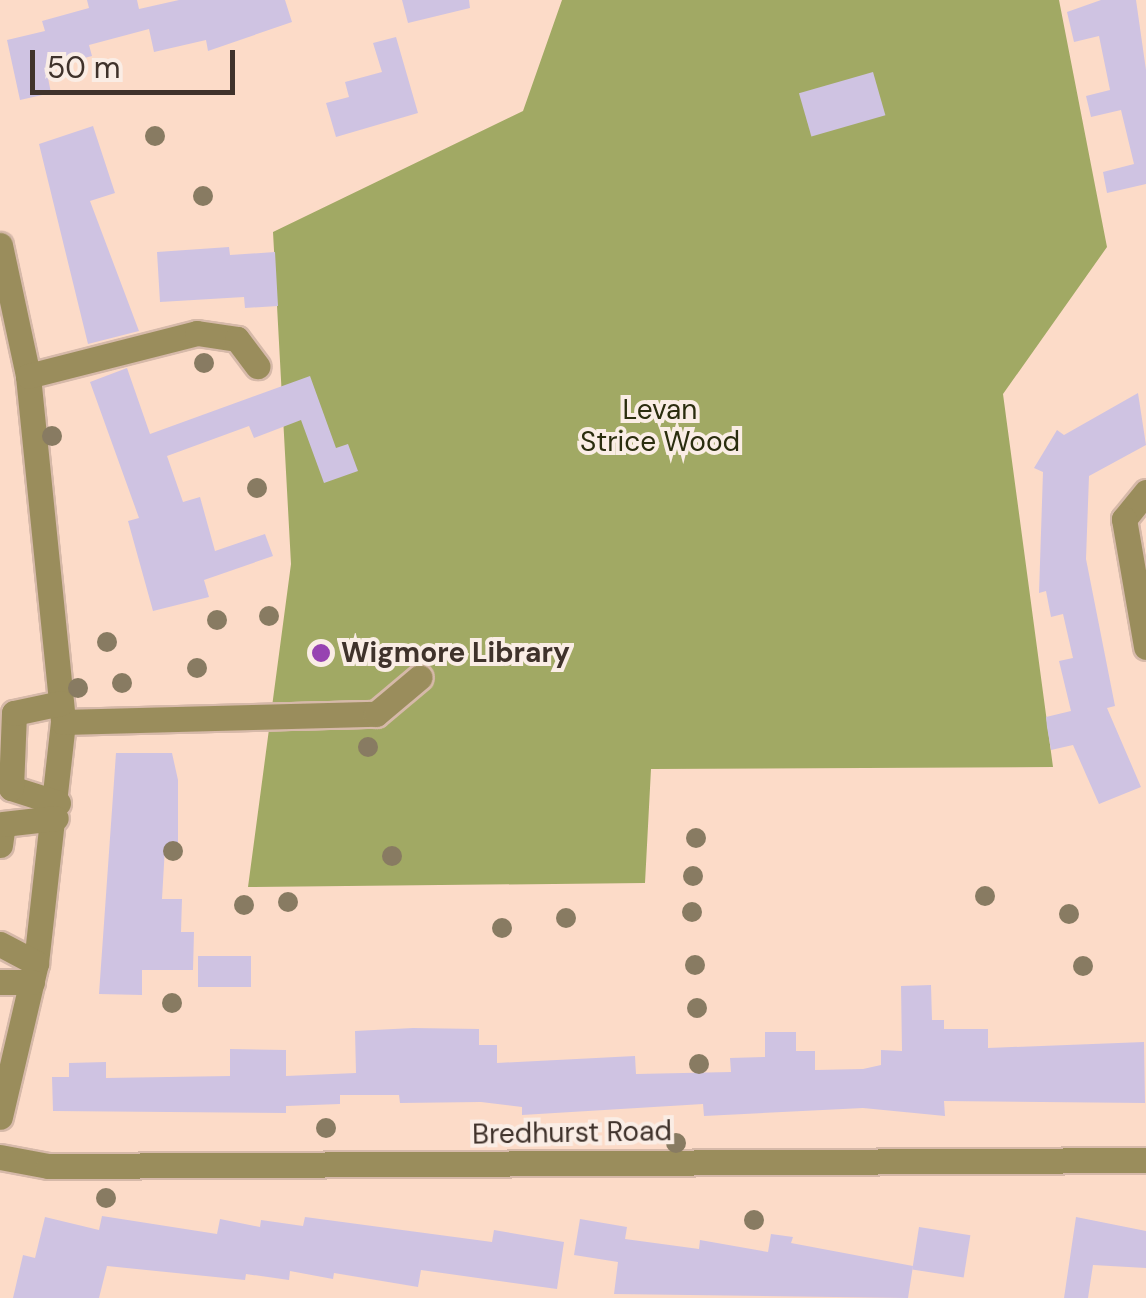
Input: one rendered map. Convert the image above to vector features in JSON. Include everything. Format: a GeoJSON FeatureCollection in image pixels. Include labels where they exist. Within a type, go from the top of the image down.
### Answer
{"type":"FeatureCollection","features":[{"type":"Feature","properties":{"kind":"street"},"geometry":{"type":"LineString","coordinates":[[0,245],[28,376],[62,712],[57,811],[34,973],[0,1117]]}},
{"type":"Feature","properties":{"kind":"street"},"geometry":{"type":"LineString","coordinates":[[28,376],[198,334],[237,339],[257,366]]}},
{"type":"Feature","properties":{"kind":"street"},"geometry":{"type":"LineString","coordinates":[[1146,492],[1124,519],[1146,647]]}},
{"type":"Feature","properties":{"kind":"street"},"geometry":{"type":"LineString","coordinates":[[57,811],[11,788],[14,713],[376,714],[420,678]]}},
{"type":"Feature","properties":{"kind":"street"},"geometry":{"type":"LineString","coordinates":[[0,845],[3,824],[57,811]]}},
{"type":"Feature","properties":{"kind":"street"},"geometry":{"type":"LineString","coordinates":[[0,944],[34,973]]}},
{"type":"Feature","properties":{"kind":"street"},"geometry":{"type":"LineString","coordinates":[[0,982],[34,973]]}},
{"type":"Feature","properties":{"kind":"street","name":"Bredhurst Road"},"geometry":{"type":"LineString","coordinates":[[0,1157],[48,1166],[1146,1160]]}},
{"type":"Feature","properties":{"kind":"green space","name":"Levan Strice Wood"},"geometry":{"type":"Polygon","coordinates":[[[562,0],[1059,0],[1107,247],[1003,394],[1053,767],[651,769],[645,883],[248,887],[291,564],[273,232],[523,111],[562,0]]]}},
{"type":"Feature","properties":{"kind":"building"},"geometry":{"type":"Polygon","coordinates":[[[87,0],[137,0],[139,9],[179,0],[285,0],[292,22],[208,51],[206,40],[154,52],[149,29],[89,45],[92,56],[46,68],[51,93],[20,100],[7,40],[45,31],[42,21],[89,8],[87,0]]]}},
{"type":"Feature","properties":{"kind":"building"},"geometry":{"type":"Polygon","coordinates":[[[402,0],[469,0],[470,8],[408,23],[402,0]]]}},
{"type":"Feature","properties":{"kind":"building"},"geometry":{"type":"Polygon","coordinates":[[[1101,0],[1136,0],[1146,70],[1146,184],[1107,193],[1103,172],[1134,164],[1121,110],[1091,117],[1086,96],[1110,90],[1099,36],[1074,42],[1067,12],[1101,0]]]}},
{"type":"Feature","properties":{"kind":"building"},"geometry":{"type":"Polygon","coordinates":[[[396,37],[418,113],[336,137],[326,103],[349,97],[345,82],[382,72],[373,43],[396,37]]]}},
{"type":"Feature","properties":{"kind":"building"},"geometry":{"type":"Polygon","coordinates":[[[873,72],[885,115],[811,136],[799,93],[873,72]]]}},
{"type":"Feature","properties":{"kind":"building"},"geometry":{"type":"Polygon","coordinates":[[[93,126],[115,193],[90,201],[139,331],[88,344],[39,144],[93,126]]]}},
{"type":"Feature","properties":{"kind":"building"},"geometry":{"type":"Polygon","coordinates":[[[229,247],[230,255],[275,252],[278,306],[245,308],[244,297],[160,302],[157,252],[229,247]]]}},
{"type":"Feature","properties":{"kind":"building"},"geometry":{"type":"Polygon","coordinates":[[[127,368],[150,434],[310,376],[336,448],[348,444],[358,471],[324,483],[301,420],[254,438],[249,426],[167,456],[183,502],[200,497],[215,551],[265,534],[273,556],[204,580],[209,597],[153,611],[128,521],[139,518],[90,382],[127,368]]]}},
{"type":"Feature","properties":{"kind":"building"},"geometry":{"type":"Polygon","coordinates":[[[1138,393],[1146,445],[1089,476],[1086,559],[1115,706],[1107,708],[1141,787],[1099,804],[1073,745],[1051,750],[1046,717],[1071,711],[1059,661],[1073,658],[1063,614],[1051,617],[1046,591],[1039,593],[1043,472],[1034,468],[1057,430],[1064,435],[1138,393]]]}},
{"type":"Feature","properties":{"kind":"building"},"geometry":{"type":"Polygon","coordinates":[[[116,753],[172,753],[178,780],[178,847],[165,847],[162,899],[182,899],[181,932],[194,932],[193,970],[142,970],[142,995],[99,994],[116,753]]]}},
{"type":"Feature","properties":{"kind":"building"},"geometry":{"type":"Polygon","coordinates":[[[198,956],[251,956],[251,987],[198,987],[198,956]]]}},
{"type":"Feature","properties":{"kind":"building"},"geometry":{"type":"Polygon","coordinates":[[[931,985],[932,1020],[944,1020],[944,1029],[988,1029],[988,1048],[1144,1042],[1145,1103],[944,1101],[945,1116],[863,1108],[704,1116],[703,1104],[522,1115],[522,1107],[481,1102],[400,1103],[399,1095],[340,1095],[340,1104],[286,1106],[286,1113],[53,1111],[52,1077],[69,1077],[69,1063],[106,1062],[106,1078],[230,1076],[230,1049],[286,1050],[286,1076],[356,1073],[355,1031],[479,1029],[479,1045],[497,1045],[497,1063],[635,1056],[636,1074],[731,1072],[730,1058],[765,1057],[765,1032],[796,1032],[796,1051],[815,1051],[815,1070],[863,1069],[881,1065],[881,1050],[902,1051],[901,986],[931,985]]]}},
{"type":"Feature","properties":{"kind":"building"},"geometry":{"type":"Polygon","coordinates":[[[102,1216],[217,1234],[220,1219],[260,1227],[261,1220],[303,1226],[305,1217],[492,1242],[494,1230],[564,1242],[557,1289],[421,1270],[418,1287],[334,1273],[333,1279],[290,1271],[289,1280],[246,1274],[245,1280],[107,1266],[99,1298],[13,1298],[23,1255],[35,1258],[45,1217],[99,1230],[102,1216]]]}},
{"type":"Feature","properties":{"kind":"building"},"geometry":{"type":"Polygon","coordinates":[[[1076,1217],[1146,1231],[1146,1268],[1093,1265],[1088,1298],[1064,1298],[1076,1217]]]}},
{"type":"Feature","properties":{"kind":"building"},"geometry":{"type":"Polygon","coordinates":[[[580,1219],[627,1227],[625,1239],[699,1249],[700,1240],[768,1252],[771,1234],[793,1237],[791,1243],[913,1266],[908,1298],[614,1294],[618,1262],[574,1255],[580,1219]]]}},
{"type":"Feature","properties":{"kind":"building"},"geometry":{"type":"Polygon","coordinates":[[[919,1227],[970,1235],[964,1278],[912,1269],[919,1227]]]}},
{"type":"Feature","properties":{"kind":"place","name":"Wigmore Library"},"geometry":{"type":"Point","coordinates":[321,653]}}]}
